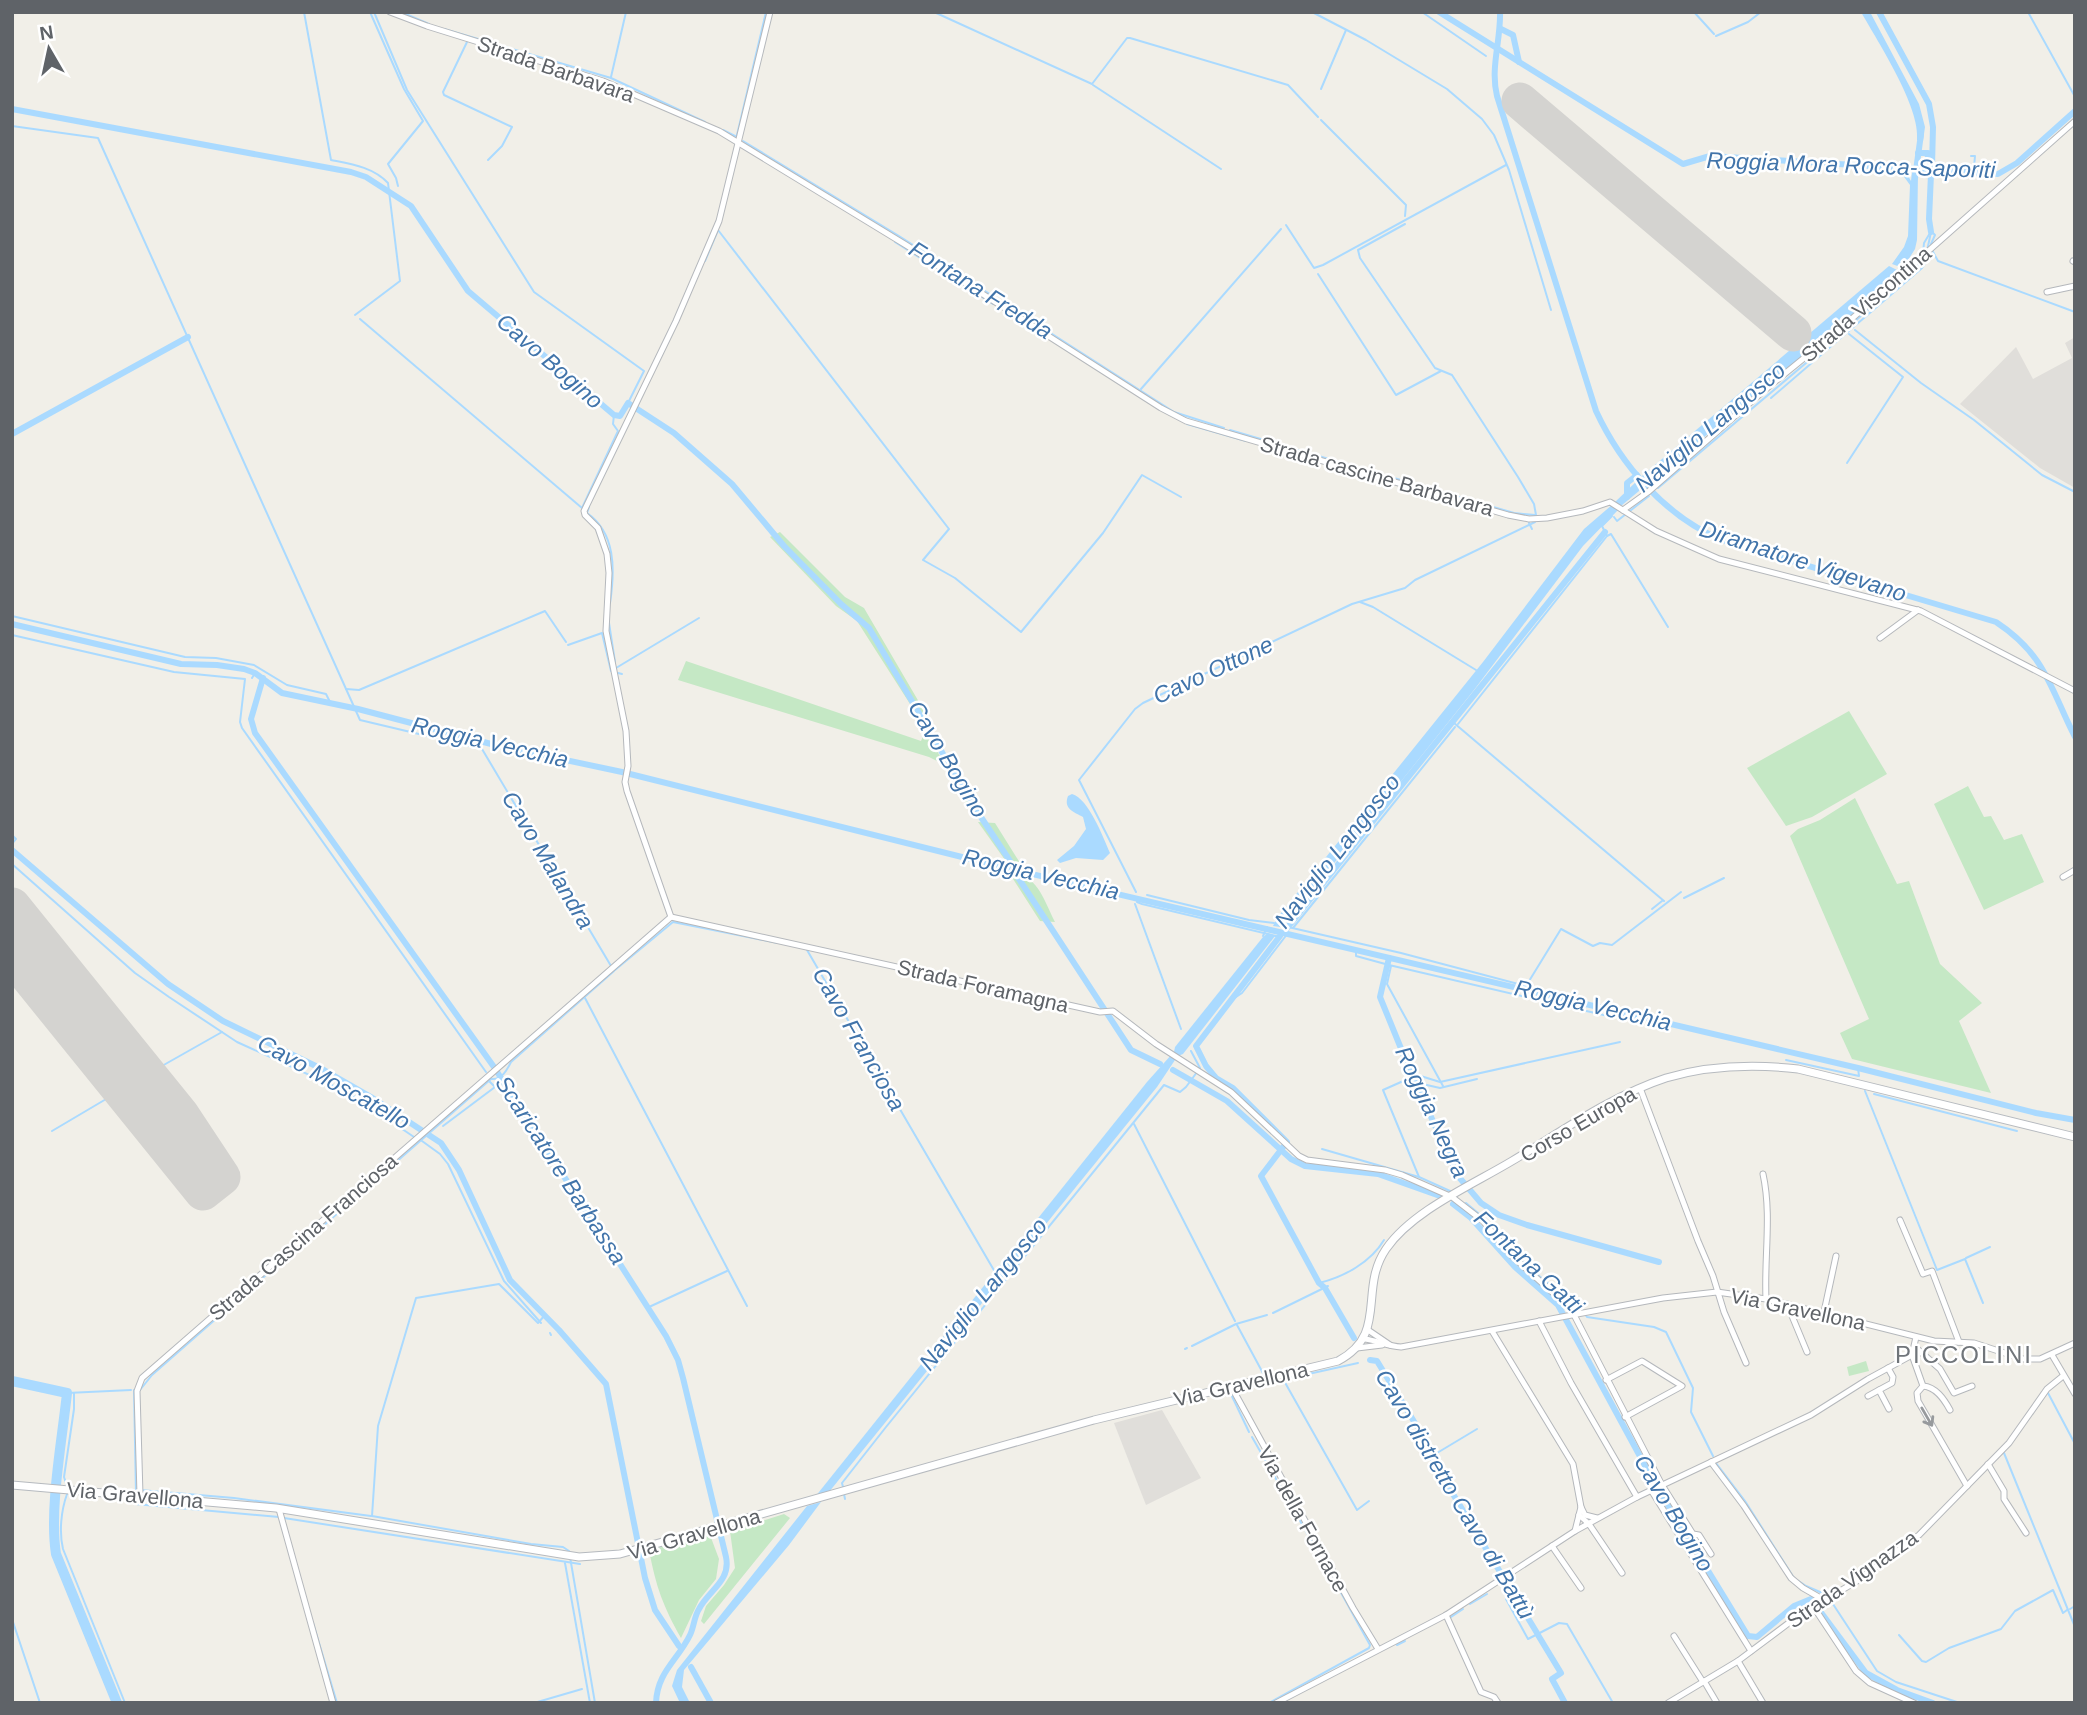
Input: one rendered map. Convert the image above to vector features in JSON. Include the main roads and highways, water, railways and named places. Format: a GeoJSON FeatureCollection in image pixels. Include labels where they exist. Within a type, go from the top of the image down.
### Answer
{"type":"FeatureCollection","features":[{"type":"Feature","properties":{"kind":"main road","name":"Corso Europa"},"geometry":{"type":"LineString","coordinates":[[1369,1326],[1373,1283],[1385,1251],[1399,1233],[1452,1197],[1611,1102],[1640,1088],[1698,1070],[1761,1065],[1822,1075],[2075,1137]]}},
{"type":"Feature","properties":{"kind":"main road","name":"Via Gravellona"},"geometry":{"type":"LineString","coordinates":[[12,1485],[138,1493],[569,1555],[604,1557],[640,1550],[1094,1419],[1329,1364],[1346,1357],[1357,1348],[1369,1326]]}},
{"type":"Feature","properties":{"kind":"water"},"geometry":{"type":"Polygon","coordinates":[[[1861,12],[1870,12],[1919,104],[1925,127],[1923,141],[1917,140],[1906,93],[1861,12]]]}},
{"type":"Feature","properties":{"kind":"water"},"geometry":{"type":"Polygon","coordinates":[[[1912,172],[1918,173],[1917,240],[1915,249],[1903,268],[1892,264],[1908,236],[1910,185],[1902,174],[1907,174],[1911,181],[1912,172]]]}},
{"type":"Feature","properties":{"kind":"water"},"geometry":{"type":"Polygon","coordinates":[[[1889,266],[1899,271],[1841,325],[1648,483],[1642,476],[1889,266]]]}},
{"type":"Feature","properties":{"kind":"water"},"geometry":{"type":"Polygon","coordinates":[[[1639,479],[1645,486],[1621,506],[1615,502],[1639,479]]]}},
{"type":"Feature","properties":{"kind":"water"},"geometry":{"type":"Polygon","coordinates":[[[1613,504],[1619,509],[1583,546],[1474,690],[1359,834],[1298,905],[1286,923],[1280,927],[1273,926],[1483,662],[1584,529],[1613,504]]]}},
{"type":"Feature","properties":{"kind":"water"},"geometry":{"type":"Polygon","coordinates":[[[1072,794],[1084,803],[1099,829],[1110,853],[1103,860],[1076,858],[1060,863],[1057,860],[1074,846],[1086,829],[1083,817],[1070,810],[1067,804],[1068,796],[1072,794]]]}},
{"type":"Feature","properties":{"kind":"water"},"geometry":{"type":"Polygon","coordinates":[[[1268,933],[1275,936],[1183,1054],[1178,1056],[1174,1052],[1175,1047],[1268,933]]]}},
{"type":"Feature","properties":{"kind":"water"},"geometry":{"type":"Polygon","coordinates":[[[1172,1054],[1177,1057],[1157,1087],[829,1492],[815,1497],[1147,1082],[1172,1054]]]}},
{"type":"Feature","properties":{"kind":"water"},"geometry":{"type":"Polygon","coordinates":[[[821,1502],[789,1545],[684,1670],[682,1687],[690,1703],[680,1703],[672,1686],[677,1670],[807,1506],[821,1502]]]}},
{"type":"Feature","properties":{"kind":"waterway"},"geometry":{"type":"LineString","coordinates":[[304,12],[331,160],[369,170],[388,183],[400,281],[355,315]]}},
{"type":"Feature","properties":{"kind":"waterway"},"geometry":{"type":"LineString","coordinates":[[370,12],[404,89],[423,121],[388,164],[398,186]]}},
{"type":"Feature","properties":{"kind":"waterway"},"geometry":{"type":"LineString","coordinates":[[374,12],[407,90],[534,292],[644,371],[628,403]]}},
{"type":"Feature","properties":{"kind":"waterway","name":"Fontana Fredda"},"geometry":{"type":"LineString","coordinates":[[401,12],[429,24]]}},
{"type":"Feature","properties":{"kind":"waterway"},"geometry":{"type":"LineString","coordinates":[[611,77],[626,12]]}},
{"type":"Feature","properties":{"kind":"waterway"},"geometry":{"type":"LineString","coordinates":[[737,135],[766,12]]}},
{"type":"Feature","properties":{"kind":"waterway"},"geometry":{"type":"LineString","coordinates":[[934,12],[1092,84],[1127,38],[1130,38],[1288,85],[1318,117]]}},
{"type":"Feature","properties":{"kind":"waterway"},"geometry":{"type":"LineString","coordinates":[[1312,12],[1366,40],[1447,89],[1482,119],[1494,135],[1509,170],[1551,310]]}},
{"type":"Feature","properties":{"kind":"waterway"},"geometry":{"type":"LineString","coordinates":[[1422,12],[1486,56]]}},
{"type":"Feature","properties":{"kind":"waterway","name":"Roggia Mora Rocca-Saporiti"},"geometry":{"type":"LineString","coordinates":[[1439,12],[1683,164],[1710,156],[1998,174],[2017,163],[2075,111]]}},
{"type":"Feature","properties":{"kind":"waterway","name":"Diramatore Vigevano"},"geometry":{"type":"LineString","coordinates":[[1500,12],[1495,64],[1497,96],[1596,411],[1618,451],[1632,469],[1647,487],[1682,518],[1722,540],[1996,622],[2013,634],[2036,660],[2075,737]]}},
{"type":"Feature","properties":{"kind":"waterway"},"geometry":{"type":"LineString","coordinates":[[1694,12],[1714,34]]}},
{"type":"Feature","properties":{"kind":"waterway"},"geometry":{"type":"LineString","coordinates":[[1716,36],[1748,22],[1761,12]]}},
{"type":"Feature","properties":{"kind":"waterway"},"geometry":{"type":"LineString","coordinates":[[1879,12],[1929,104],[1933,127],[1932,166]]}},
{"type":"Feature","properties":{"kind":"waterway"},"geometry":{"type":"LineString","coordinates":[[2028,12],[2074,95]]}},
{"type":"Feature","properties":{"kind":"waterway","name":"Fontana Fredda"},"geometry":{"type":"LineString","coordinates":[[444,29],[611,78],[705,122]]}},
{"type":"Feature","properties":{"kind":"waterway"},"geometry":{"type":"LineString","coordinates":[[1501,29],[1513,35],[1519,62]]}},
{"type":"Feature","properties":{"kind":"waterway"},"geometry":{"type":"LineString","coordinates":[[1321,89],[1346,30]]}},
{"type":"Feature","properties":{"kind":"waterway"},"geometry":{"type":"LineString","coordinates":[[467,42],[443,92],[444,95],[512,127],[502,146],[488,160]]}},
{"type":"Feature","properties":{"kind":"waterway"},"geometry":{"type":"LineString","coordinates":[[1093,85],[1221,169]]}},
{"type":"Feature","properties":{"kind":"waterway","name":"Cavo Bogino"},"geometry":{"type":"LineString","coordinates":[[12,109],[351,172],[366,177],[411,206],[468,291],[614,415],[620,416],[628,403],[674,433],[732,484],[784,546],[841,604],[869,628],[973,805],[1010,861]]}},
{"type":"Feature","properties":{"kind":"waterway"},"geometry":{"type":"LineString","coordinates":[[1321,120],[1406,205],[1405,216]]}},
{"type":"Feature","properties":{"kind":"waterway","name":"Cavo Malandra"},"geometry":{"type":"LineString","coordinates":[[12,126],[98,138],[360,720],[482,749],[614,971],[511,1062],[501,1076],[491,1079],[275,1268]]}},
{"type":"Feature","properties":{"kind":"waterway","name":"Fontana Fredda"},"geometry":{"type":"LineString","coordinates":[[723,130],[737,137]]}},
{"type":"Feature","properties":{"kind":"waterway","name":"Naviglio Langosco"},"geometry":{"type":"LineString","coordinates":[[1915,178],[1921,134]]}},
{"type":"Feature","properties":{"kind":"waterway","name":"Fontana Fredda"},"geometry":{"type":"LineString","coordinates":[[743,141],[899,236],[1174,412],[1224,428]]}},
{"type":"Feature","properties":{"kind":"waterway"},"geometry":{"type":"LineString","coordinates":[[1918,153],[1928,153],[1927,170]]}},
{"type":"Feature","properties":{"kind":"waterway"},"geometry":{"type":"LineString","coordinates":[[1971,156],[1975,156],[1974,167],[1989,174]]}},
{"type":"Feature","properties":{"kind":"waterway"},"geometry":{"type":"LineString","coordinates":[[1286,225],[1314,268],[1506,165]]}},
{"type":"Feature","properties":{"kind":"waterway","name":"Cavo distretto Cavo di Battù"},"geometry":{"type":"LineString","coordinates":[[1931,174],[1931,232]]}},
{"type":"Feature","properties":{"kind":"waterway"},"geometry":{"type":"LineString","coordinates":[[1405,224],[1358,250],[1360,258],[1435,368],[1452,375],[1518,477],[1534,504],[1536,515]]}},
{"type":"Feature","properties":{"kind":"waterway"},"geometry":{"type":"LineString","coordinates":[[1141,389],[1281,229]]}},
{"type":"Feature","properties":{"kind":"waterway"},"geometry":{"type":"LineString","coordinates":[[705,261],[718,230],[949,529],[923,560],[955,578],[1021,632],[1103,533],[1142,475],[1181,497]]}},
{"type":"Feature","properties":{"kind":"waterway","name":"Cavo distretto Cavo di Battù"},"geometry":{"type":"LineString","coordinates":[[1927,251],[1931,232]]}},
{"type":"Feature","properties":{"kind":"waterway","name":"Cavo distretto Cavo di Battù"},"geometry":{"type":"LineString","coordinates":[[1931,244],[1935,235],[1932,232]]}},
{"type":"Feature","properties":{"kind":"waterway","name":"Cavo distretto Cavo di Battù"},"geometry":{"type":"LineString","coordinates":[[1923,253],[1924,243],[1930,233]]}},
{"type":"Feature","properties":{"kind":"waterway"},"geometry":{"type":"LineString","coordinates":[[895,242],[993,304]]}},
{"type":"Feature","properties":{"kind":"waterway","name":"Cavo distretto Cavo di Battù"},"geometry":{"type":"LineString","coordinates":[[1932,250],[1938,261],[2075,312]]}},
{"type":"Feature","properties":{"kind":"waterway","name":"Cavo distretto Cavo di Battù"},"geometry":{"type":"LineString","coordinates":[[1771,398],[1922,268],[1927,256]]}},
{"type":"Feature","properties":{"kind":"waterway","name":"Cavo distretto Cavo di Battù"},"geometry":{"type":"LineString","coordinates":[[1846,332],[1845,330],[1923,259]]}},
{"type":"Feature","properties":{"kind":"waterway"},"geometry":{"type":"LineString","coordinates":[[1318,274],[1396,395],[1441,371]]}},
{"type":"Feature","properties":{"kind":"waterway"},"geometry":{"type":"LineString","coordinates":[[360,319],[582,508],[618,431],[613,424],[614,415]]}},
{"type":"Feature","properties":{"kind":"waterway"},"geometry":{"type":"LineString","coordinates":[[1658,488],[1845,330]]}},
{"type":"Feature","properties":{"kind":"waterway","name":"Cavo distretto Cavo di Battù"},"geometry":{"type":"LineString","coordinates":[[1855,330],[2042,475],[2075,492]]}},
{"type":"Feature","properties":{"kind":"waterway","name":"Cavo distretto Cavo di Battù"},"geometry":{"type":"LineString","coordinates":[[1847,463],[1903,377],[1849,334]]}},
{"type":"Feature","properties":{"kind":"waterway","name":"Cavo Malandra"},"geometry":{"type":"LineString","coordinates":[[12,434],[188,337]]}},
{"type":"Feature","properties":{"kind":"waterway"},"geometry":{"type":"LineString","coordinates":[[1187,424],[1246,441]]}},
{"type":"Feature","properties":{"kind":"waterway","name":"Fontana Fredda"},"geometry":{"type":"LineString","coordinates":[[1230,430],[1514,513],[1535,515]]}},
{"type":"Feature","properties":{"kind":"waterway"},"geometry":{"type":"LineString","coordinates":[[1627,497],[1627,483],[1637,475]]}},
{"type":"Feature","properties":{"kind":"waterway"},"geometry":{"type":"LineString","coordinates":[[1614,517],[1617,521],[1649,496]]}},
{"type":"Feature","properties":{"kind":"waterway"},"geometry":{"type":"LineString","coordinates":[[589,507],[587,513],[604,531],[611,553],[613,578],[610,603]]}},
{"type":"Feature","properties":{"kind":"waterway","name":"Cavo distretto Cavo di Battù"},"geometry":{"type":"LineString","coordinates":[[1612,516],[1602,526],[1607,536],[1611,534],[1668,627]]}},
{"type":"Feature","properties":{"kind":"waterway","name":"Cavo Ottone"},"geometry":{"type":"LineString","coordinates":[[1136,892],[1079,780],[1135,709],[1352,604],[1405,588],[1415,580],[1535,522]]}},
{"type":"Feature","properties":{"kind":"waterway","name":"Fontana Fredda"},"geometry":{"type":"LineString","coordinates":[[1529,523],[1532,529]]}},
{"type":"Feature","properties":{"kind":"waterway","name":"Cavo distretto Cavo di Battù"},"geometry":{"type":"LineString","coordinates":[[1287,928],[1605,532]]}},
{"type":"Feature","properties":{"kind":"waterway","name":"Cavo distretto Cavo di Battù"},"geometry":{"type":"LineString","coordinates":[[1458,724],[1607,536]]}},
{"type":"Feature","properties":{"kind":"waterway","name":"Cavo Ottone"},"geometry":{"type":"LineString","coordinates":[[1360,602],[1373,607],[1476,670]]}},
{"type":"Feature","properties":{"kind":"waterway"},"geometry":{"type":"LineString","coordinates":[[346,689],[359,690],[545,611],[566,642]]}},
{"type":"Feature","properties":{"kind":"waterway"},"geometry":{"type":"LineString","coordinates":[[12,616],[185,657],[216,658],[254,665],[287,685],[326,694],[330,702]]}},
{"type":"Feature","properties":{"kind":"waterway"},"geometry":{"type":"LineString","coordinates":[[616,668],[699,618]]}},
{"type":"Feature","properties":{"kind":"waterway"},"geometry":{"type":"LineString","coordinates":[[609,623],[615,662]]}},
{"type":"Feature","properties":{"kind":"waterway","name":"Roggia Vecchia"},"geometry":{"type":"LineString","coordinates":[[12,624],[181,664],[244,669],[255,673],[282,693],[358,709],[495,745],[622,772],[1002,867],[1858,1068],[2036,1113],[2075,1120]]}},
{"type":"Feature","properties":{"kind":"waterway"},"geometry":{"type":"LineString","coordinates":[[568,645],[602,633],[611,671]]}},
{"type":"Feature","properties":{"kind":"waterway"},"geometry":{"type":"LineString","coordinates":[[12,635],[174,672],[245,679],[240,722],[242,728],[486,1072]]}},
{"type":"Feature","properties":{"kind":"waterway","name":"Roggia Vecchia"},"geometry":{"type":"LineString","coordinates":[[252,678],[255,673]]}},
{"type":"Feature","properties":{"kind":"waterway"},"geometry":{"type":"LineString","coordinates":[[618,673],[622,674]]}},
{"type":"Feature","properties":{"kind":"waterway","name":"Scaricatore Barbassa"},"geometry":{"type":"LineString","coordinates":[[263,678],[251,719],[255,733],[494,1067],[666,1336],[678,1360],[727,1565],[722,1579],[697,1612],[685,1644],[664,1674],[656,1703]]}},
{"type":"Feature","properties":{"kind":"waterway","name":"Cavo distretto Cavo di Battù"},"geometry":{"type":"LineString","coordinates":[[1454,723],[1664,901]]}},
{"type":"Feature","properties":{"kind":"waterway","name":"Cavo distretto Cavo di Battù"},"geometry":{"type":"LineString","coordinates":[[1293,928],[1455,727]]}},
{"type":"Feature","properties":{"kind":"waterway"},"geometry":{"type":"LineString","coordinates":[[12,835],[16,839],[12,844]]}},
{"type":"Feature","properties":{"kind":"waterway","name":"Cavo Moscatello"},"geometry":{"type":"LineString","coordinates":[[12,850],[168,984],[223,1021],[324,1070],[371,1097],[441,1143],[459,1170],[510,1280],[606,1384],[645,1578],[655,1610],[679,1646]]}},
{"type":"Feature","properties":{"kind":"waterway"},"geometry":{"type":"LineString","coordinates":[[12,864],[135,973],[169,997],[237,1042],[349,1093],[414,1137]]}},
{"type":"Feature","properties":{"kind":"waterway","name":"Cavo Bogino"},"geometry":{"type":"LineString","coordinates":[[1017,876],[1131,1050],[1160,1064]]}},
{"type":"Feature","properties":{"kind":"waterway","name":"Cavo distretto Cavo di Battù"},"geometry":{"type":"LineString","coordinates":[[1684,898],[1724,878]]}},
{"type":"Feature","properties":{"kind":"waterway","name":"Cavo distretto Cavo di Battù"},"geometry":{"type":"LineString","coordinates":[[1288,927],[1526,986],[1561,929],[1593,946],[1600,943],[1612,945],[1681,892]]}},
{"type":"Feature","properties":{"kind":"waterway"},"geometry":{"type":"LineString","coordinates":[[1147,895],[1249,920],[1274,923]]}},
{"type":"Feature","properties":{"kind":"waterway"},"geometry":{"type":"LineString","coordinates":[[1138,898],[1137,902],[1142,904],[1280,937]]}},
{"type":"Feature","properties":{"kind":"waterway"},"geometry":{"type":"LineString","coordinates":[[1652,909],[1662,901]]}},
{"type":"Feature","properties":{"kind":"waterway","name":"Cavo Ottone"},"geometry":{"type":"LineString","coordinates":[[1135,904],[1181,1029]]}},
{"type":"Feature","properties":{"kind":"waterway","name":"Cavo Franciosa"},"geometry":{"type":"LineString","coordinates":[[615,970],[673,922],[778,943]]}},
{"type":"Feature","properties":{"kind":"waterway","name":"Roggia Vecchia"},"geometry":{"type":"LineString","coordinates":[[1263,936],[1267,927]]}},
{"type":"Feature","properties":{"kind":"waterway"},"geometry":{"type":"LineString","coordinates":[[1230,1001],[1242,993],[1288,933]]}},
{"type":"Feature","properties":{"kind":"waterway","name":"Cavo distretto Cavo di Battù"},"geometry":{"type":"LineString","coordinates":[[1280,936],[1196,1046],[1206,1066],[1216,1078],[1233,1088],[1287,1142],[1261,1176],[1319,1283],[1325,1288],[1354,1338]]}},
{"type":"Feature","properties":{"kind":"waterway","name":"Cavo Franciosa"},"geometry":{"type":"LineString","coordinates":[[807,950],[995,1272]]}},
{"type":"Feature","properties":{"kind":"waterway"},"geometry":{"type":"LineString","coordinates":[[1356,951],[1356,956],[1389,965],[1608,1016]]}},
{"type":"Feature","properties":{"kind":"waterway","name":"Roggia Negra"},"geometry":{"type":"LineString","coordinates":[[1389,958],[1380,997],[1458,1176],[1481,1203],[1499,1215],[1527,1225],[1659,1262]]}},
{"type":"Feature","properties":{"kind":"waterway"},"geometry":{"type":"LineString","coordinates":[[1391,966],[1387,984],[1443,1086]]}},
{"type":"Feature","properties":{"kind":"waterway"},"geometry":{"type":"LineString","coordinates":[[585,998],[747,1306]]}},
{"type":"Feature","properties":{"kind":"waterway"},"geometry":{"type":"LineString","coordinates":[[146,1075],[222,1032]]}},
{"type":"Feature","properties":{"kind":"waterway"},"geometry":{"type":"LineString","coordinates":[[1411,1073],[1440,1082],[1620,1042]]}},
{"type":"Feature","properties":{"kind":"waterway","name":"Cavo Ottone"},"geometry":{"type":"LineString","coordinates":[[843,1487],[842,1483],[886,1427],[1164,1085],[1180,1092],[1186,1087],[1200,1068],[1191,1051]]}},
{"type":"Feature","properties":{"kind":"waterway"},"geometry":{"type":"LineString","coordinates":[[1786,1060],[1859,1076],[1858,1068]]}},
{"type":"Feature","properties":{"kind":"waterway","name":"Cavo Bogino"},"geometry":{"type":"LineString","coordinates":[[1173,1070],[1227,1101],[1291,1159],[1305,1166],[1378,1174],[1440,1196]]}},
{"type":"Feature","properties":{"kind":"waterway","name":"Fontana Gatti"},"geometry":{"type":"LineString","coordinates":[[1419,1177],[1383,1090],[1410,1078],[1414,1085],[1418,1083],[1440,1088],[1477,1079]]}},
{"type":"Feature","properties":{"kind":"waterway"},"geometry":{"type":"LineString","coordinates":[[443,1126],[495,1087],[489,1081]]}},
{"type":"Feature","properties":{"kind":"waterway"},"geometry":{"type":"LineString","coordinates":[[1865,1091],[1937,1270],[1965,1259],[1983,1303]]}},
{"type":"Feature","properties":{"kind":"waterway"},"geometry":{"type":"LineString","coordinates":[[52,1131],[118,1092]]}},
{"type":"Feature","properties":{"kind":"waterway"},"geometry":{"type":"LineString","coordinates":[[1874,1094],[2017,1131]]}},
{"type":"Feature","properties":{"kind":"waterway","name":"Cavo distretto Cavo di Battù"},"geometry":{"type":"LineString","coordinates":[[1134,1124],[1235,1321]]}},
{"type":"Feature","properties":{"kind":"waterway"},"geometry":{"type":"LineString","coordinates":[[422,1141],[440,1154],[448,1164],[504,1281],[541,1323]]}},
{"type":"Feature","properties":{"kind":"waterway","name":"Fontana Gatti"},"geometry":{"type":"LineString","coordinates":[[1322,1149],[1419,1177],[1450,1191]]}},
{"type":"Feature","properties":{"kind":"waterway","name":"Fontana Gatti"},"geometry":{"type":"LineString","coordinates":[[1466,1203],[1484,1218]]}},
{"type":"Feature","properties":{"kind":"waterway","name":"Cavo Bogino"},"geometry":{"type":"LineString","coordinates":[[1453,1204],[1471,1218],[1515,1267],[1558,1305],[1655,1484],[1748,1636],[1757,1637],[1794,1606],[1811,1599],[1866,1673],[1897,1690],[1933,1703]]}},
{"type":"Feature","properties":{"kind":"waterway","name":"Fontana Gatti"},"geometry":{"type":"LineString","coordinates":[[1492,1228],[1529,1268],[1581,1309],[1587,1317],[1654,1327],[1666,1332],[1693,1388],[1691,1412],[1713,1456]]}},
{"type":"Feature","properties":{"kind":"waterway"},"geometry":{"type":"LineString","coordinates":[[1319,1283],[1356,1268],[1372,1255],[1384,1240]]}},
{"type":"Feature","properties":{"kind":"waterway"},"geometry":{"type":"LineString","coordinates":[[1966,1258],[1990,1247]]}},
{"type":"Feature","properties":{"kind":"waterway"},"geometry":{"type":"LineString","coordinates":[[649,1307],[727,1271]]}},
{"type":"Feature","properties":{"kind":"waterway","name":"Cavo Malandra"},"geometry":{"type":"LineString","coordinates":[[140,1390],[152,1375],[266,1275]]}},
{"type":"Feature","properties":{"kind":"waterway"},"geometry":{"type":"LineString","coordinates":[[545,1315],[538,1323],[499,1284],[416,1298],[378,1426],[372,1516],[531,1544],[563,1547],[569,1551]]}},
{"type":"Feature","properties":{"kind":"waterway"},"geometry":{"type":"LineString","coordinates":[[1273,1313],[1328,1286]]}},
{"type":"Feature","properties":{"kind":"waterway"},"geometry":{"type":"LineString","coordinates":[[1192,1346],[1236,1324],[1267,1315]]}},
{"type":"Feature","properties":{"kind":"waterway","name":"Cavo distretto Cavo di Battù"},"geometry":{"type":"LineString","coordinates":[[1237,1325],[1264,1375]]}},
{"type":"Feature","properties":{"kind":"waterway","name":"Cavo distretto Cavo di Battù"},"geometry":{"type":"LineString","coordinates":[[1370,1360],[1377,1361],[1432,1451],[1433,1461],[1537,1633]]}},
{"type":"Feature","properties":{"kind":"waterway","name":"Cavo distretto Cavo di Battù"},"geometry":{"type":"LineString","coordinates":[[1236,1390],[1358,1363]]}},
{"type":"Feature","properties":{"kind":"waterway"},"geometry":{"type":"LineString","coordinates":[[1283,1379],[1357,1510],[1369,1501]]}},
{"type":"Feature","properties":{"kind":"waterway"},"geometry":{"type":"LineString","coordinates":[[12,1381],[67,1393],[55,1496],[56,1554],[117,1703]]}},
{"type":"Feature","properties":{"kind":"waterway","name":"Cavo Malandra"},"geometry":{"type":"LineString","coordinates":[[67,1393],[131,1390]]}},
{"type":"Feature","properties":{"kind":"waterway"},"geometry":{"type":"LineString","coordinates":[[134,1390],[136,1494]]}},
{"type":"Feature","properties":{"kind":"waterway","name":"Cavo distretto Cavo di Battù"},"geometry":{"type":"LineString","coordinates":[[1230,1392],[1249,1432]]}},
{"type":"Feature","properties":{"kind":"waterway"},"geometry":{"type":"LineString","coordinates":[[67,1486],[64,1477],[74,1393]]}},
{"type":"Feature","properties":{"kind":"waterway"},"geometry":{"type":"LineString","coordinates":[[2048,1393],[2075,1444]]}},
{"type":"Feature","properties":{"kind":"waterway"},"geometry":{"type":"LineString","coordinates":[[1432,1456],[1477,1429]]}},
{"type":"Feature","properties":{"kind":"waterway","name":"Cavo distretto Cavo di Battù"},"geometry":{"type":"LineString","coordinates":[[1252,1437],[1311,1540]]}},
{"type":"Feature","properties":{"kind":"waterway"},"geometry":{"type":"LineString","coordinates":[[2004,1453],[2075,1627]]}},
{"type":"Feature","properties":{"kind":"waterway","name":"Fontana Gatti"},"geometry":{"type":"LineString","coordinates":[[1716,1463],[1745,1501],[1794,1578],[1827,1595],[1877,1671],[1896,1682],[1960,1703]]}},
{"type":"Feature","properties":{"kind":"waterway"},"geometry":{"type":"LineString","coordinates":[[140,1490],[234,1498],[371,1516]]}},
{"type":"Feature","properties":{"kind":"waterway"},"geometry":{"type":"LineString","coordinates":[[67,1494],[61,1521],[63,1549],[125,1703]]}},
{"type":"Feature","properties":{"kind":"waterway","name":"Cavo Ottone"},"geometry":{"type":"LineString","coordinates":[[844,1494],[845,1499]]}},
{"type":"Feature","properties":{"kind":"waterway"},"geometry":{"type":"LineString","coordinates":[[136,1499],[135,1504],[279,1517]]}},
{"type":"Feature","properties":{"kind":"waterway"},"geometry":{"type":"LineString","coordinates":[[284,1518],[580,1564]]}},
{"type":"Feature","properties":{"kind":"waterway","name":"Cavo distretto Cavo di Battù"},"geometry":{"type":"LineString","coordinates":[[1269,1703],[1369,1648],[1370,1645],[1314,1544]]}},
{"type":"Feature","properties":{"kind":"waterway"},"geometry":{"type":"LineString","coordinates":[[570,1557],[595,1703]]}},
{"type":"Feature","properties":{"kind":"waterway"},"geometry":{"type":"LineString","coordinates":[[565,1563],[590,1703]]}},
{"type":"Feature","properties":{"kind":"waterway"},"geometry":{"type":"LineString","coordinates":[[1899,1635],[1922,1661],[1926,1662],[1949,1648],[2001,1629],[2015,1611],[2053,1590],[2063,1613],[2067,1610]]}},
{"type":"Feature","properties":{"kind":"waterway","name":"Cavo distretto Cavo di Battù"},"geometry":{"type":"LineString","coordinates":[[1470,1604],[1487,1594]]}},
{"type":"Feature","properties":{"kind":"waterway","name":"Cavo distretto Cavo di Battù"},"geometry":{"type":"LineString","coordinates":[[1506,1599],[1528,1639],[1559,1623],[1567,1624],[1613,1703]]}},
{"type":"Feature","properties":{"kind":"waterway"},"geometry":{"type":"LineString","coordinates":[[2070,1609],[2075,1606]]}},
{"type":"Feature","properties":{"kind":"waterway","name":"Cavo distretto Cavo di Battù"},"geometry":{"type":"LineString","coordinates":[[1451,1617],[1463,1609]]}},
{"type":"Feature","properties":{"kind":"waterway"},"geometry":{"type":"LineString","coordinates":[[12,1619],[40,1703]]}},
{"type":"Feature","properties":{"kind":"waterway"},"geometry":{"type":"LineString","coordinates":[[313,1623],[337,1703]]}},
{"type":"Feature","properties":{"kind":"waterway","name":"Cavo distretto Cavo di Battù"},"geometry":{"type":"LineString","coordinates":[[1538,1635],[1561,1673],[1552,1679],[1565,1703]]}},
{"type":"Feature","properties":{"kind":"waterway","name":"Cavo distretto Cavo di Battù"},"geometry":{"type":"LineString","coordinates":[[1397,1645],[1405,1641]]}},
{"type":"Feature","properties":{"kind":"waterway","name":"Cavo Moscatello"},"geometry":{"type":"LineString","coordinates":[[691,1667],[711,1703]]}},
{"type":"Feature","properties":{"kind":"waterway"},"geometry":{"type":"LineString","coordinates":[[534,1703],[582,1689]]}},
{"type":"Feature","properties":{"kind":"district","name":"PICCOLINI"},"geometry":{"type":"Point","coordinates":[1964,1354]}}]}
